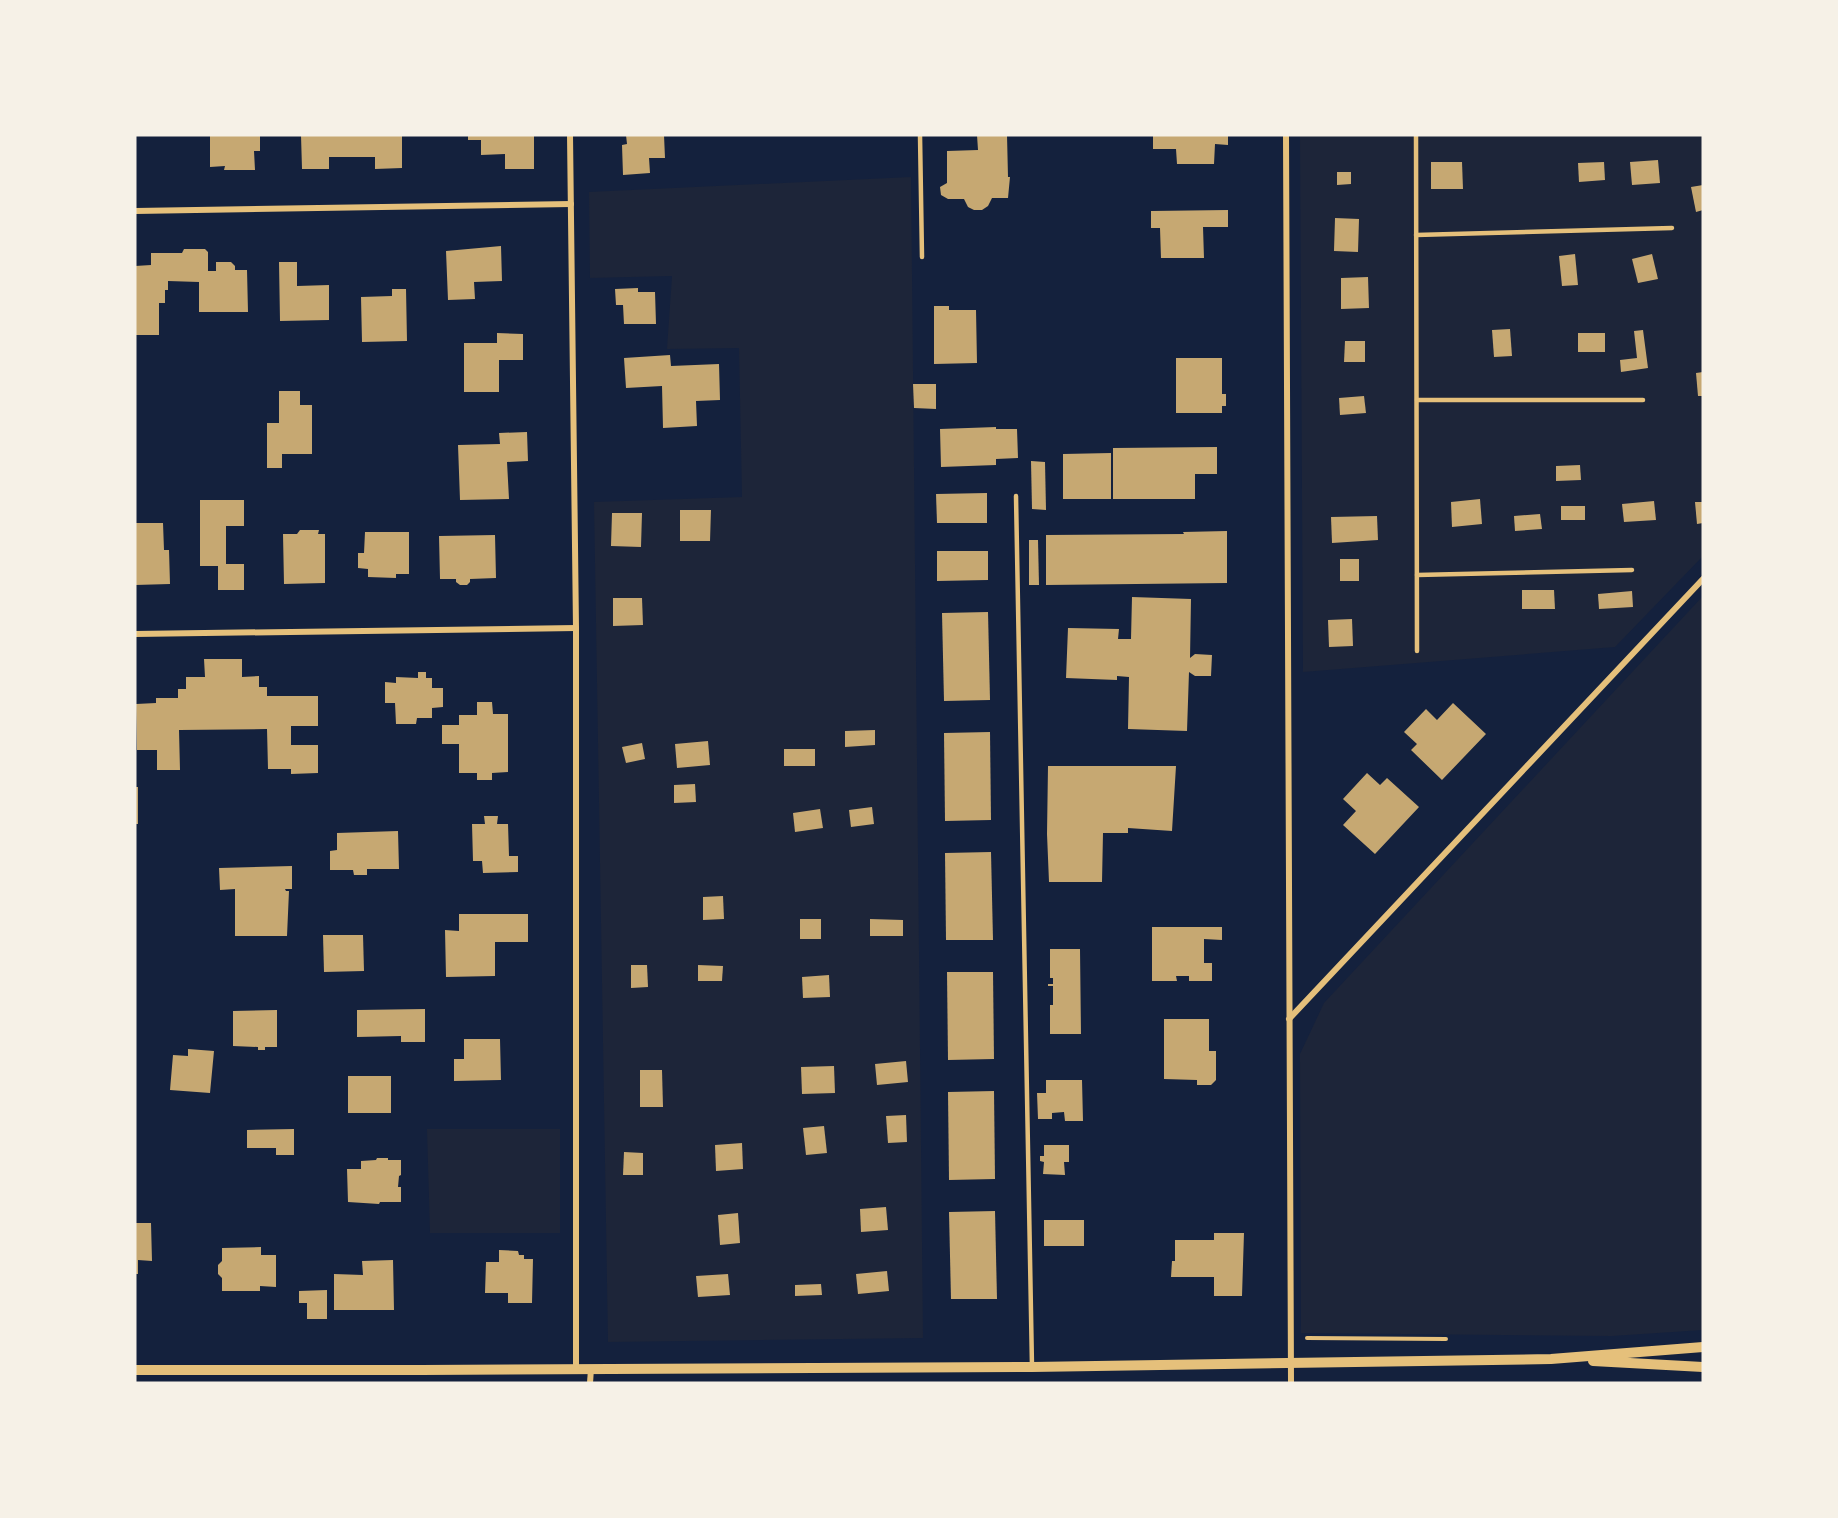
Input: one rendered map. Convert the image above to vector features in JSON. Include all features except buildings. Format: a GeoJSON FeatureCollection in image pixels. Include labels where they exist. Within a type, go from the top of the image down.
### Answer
{"type":"FeatureCollection","features":[{"type":"Feature","properties":{"kind":"street"},"geometry":{"type":"LineString","coordinates":[[570,135],[576,628],[576,1370]]}},
{"type":"Feature","properties":{"kind":"street"},"geometry":{"type":"LineString","coordinates":[[1286,135],[1291,1383]]}},
{"type":"Feature","properties":{"kind":"street"},"geometry":{"type":"LineString","coordinates":[[135,211],[571,204]]}},
{"type":"Feature","properties":{"kind":"street"},"geometry":{"type":"LineString","coordinates":[[1289,1020],[1703,579]]}},
{"type":"Feature","properties":{"kind":"street"},"geometry":{"type":"LineString","coordinates":[[135,634],[576,628]]}},
{"type":"Feature","properties":{"kind":"street"},"geometry":{"type":"LineString","coordinates":[[1551,1359],[1703,1347]]}},
{"type":"Feature","properties":{"kind":"street"},"geometry":{"type":"LineString","coordinates":[[135,1370],[576,1370],[1551,1359],[1703,1367]]}},
{"type":"Feature","properties":{"kind":"street"},"geometry":{"type":"LineString","coordinates":[[590,1383],[591,1369]]}},
{"type":"Feature","properties":{"kind":"lane"},"geometry":{"type":"LineString","coordinates":[[920,135],[922,257]]}},
{"type":"Feature","properties":{"kind":"lane"},"geometry":{"type":"LineString","coordinates":[[1416,135],[1417,651]]}},
{"type":"Feature","properties":{"kind":"lane"},"geometry":{"type":"LineString","coordinates":[[1416,235],[1672,228]]}},
{"type":"Feature","properties":{"kind":"lane"},"geometry":{"type":"LineString","coordinates":[[1417,400],[1643,400]]}},
{"type":"Feature","properties":{"kind":"lane"},"geometry":{"type":"LineString","coordinates":[[1016,496],[1032,1366]]}},
{"type":"Feature","properties":{"kind":"lane"},"geometry":{"type":"LineString","coordinates":[[1417,575],[1632,570]]}},
{"type":"Feature","properties":{"kind":"shaded area"},"geometry":{"type":"Polygon","coordinates":[[[1300,135],[1703,135],[1703,556],[1615,647],[1303,672],[1300,135]]]}},
{"type":"Feature","properties":{"kind":"shaded area"},"geometry":{"type":"Polygon","coordinates":[[[911,177],[923,1338],[608,1342],[594,502],[742,497],[739,348],[667,349],[672,276],[590,278],[589,192],[911,177]]]}},
{"type":"Feature","properties":{"kind":"shaded area"},"geometry":{"type":"Polygon","coordinates":[[[1703,596],[1703,1330],[1612,1336],[1301,1333],[1300,1054],[1324,1003],[1703,596]]]}},
{"type":"Feature","properties":{"kind":"shaded area"},"geometry":{"type":"Polygon","coordinates":[[[427,1129],[560,1129],[560,1233],[430,1233],[427,1129]]]}}]}
